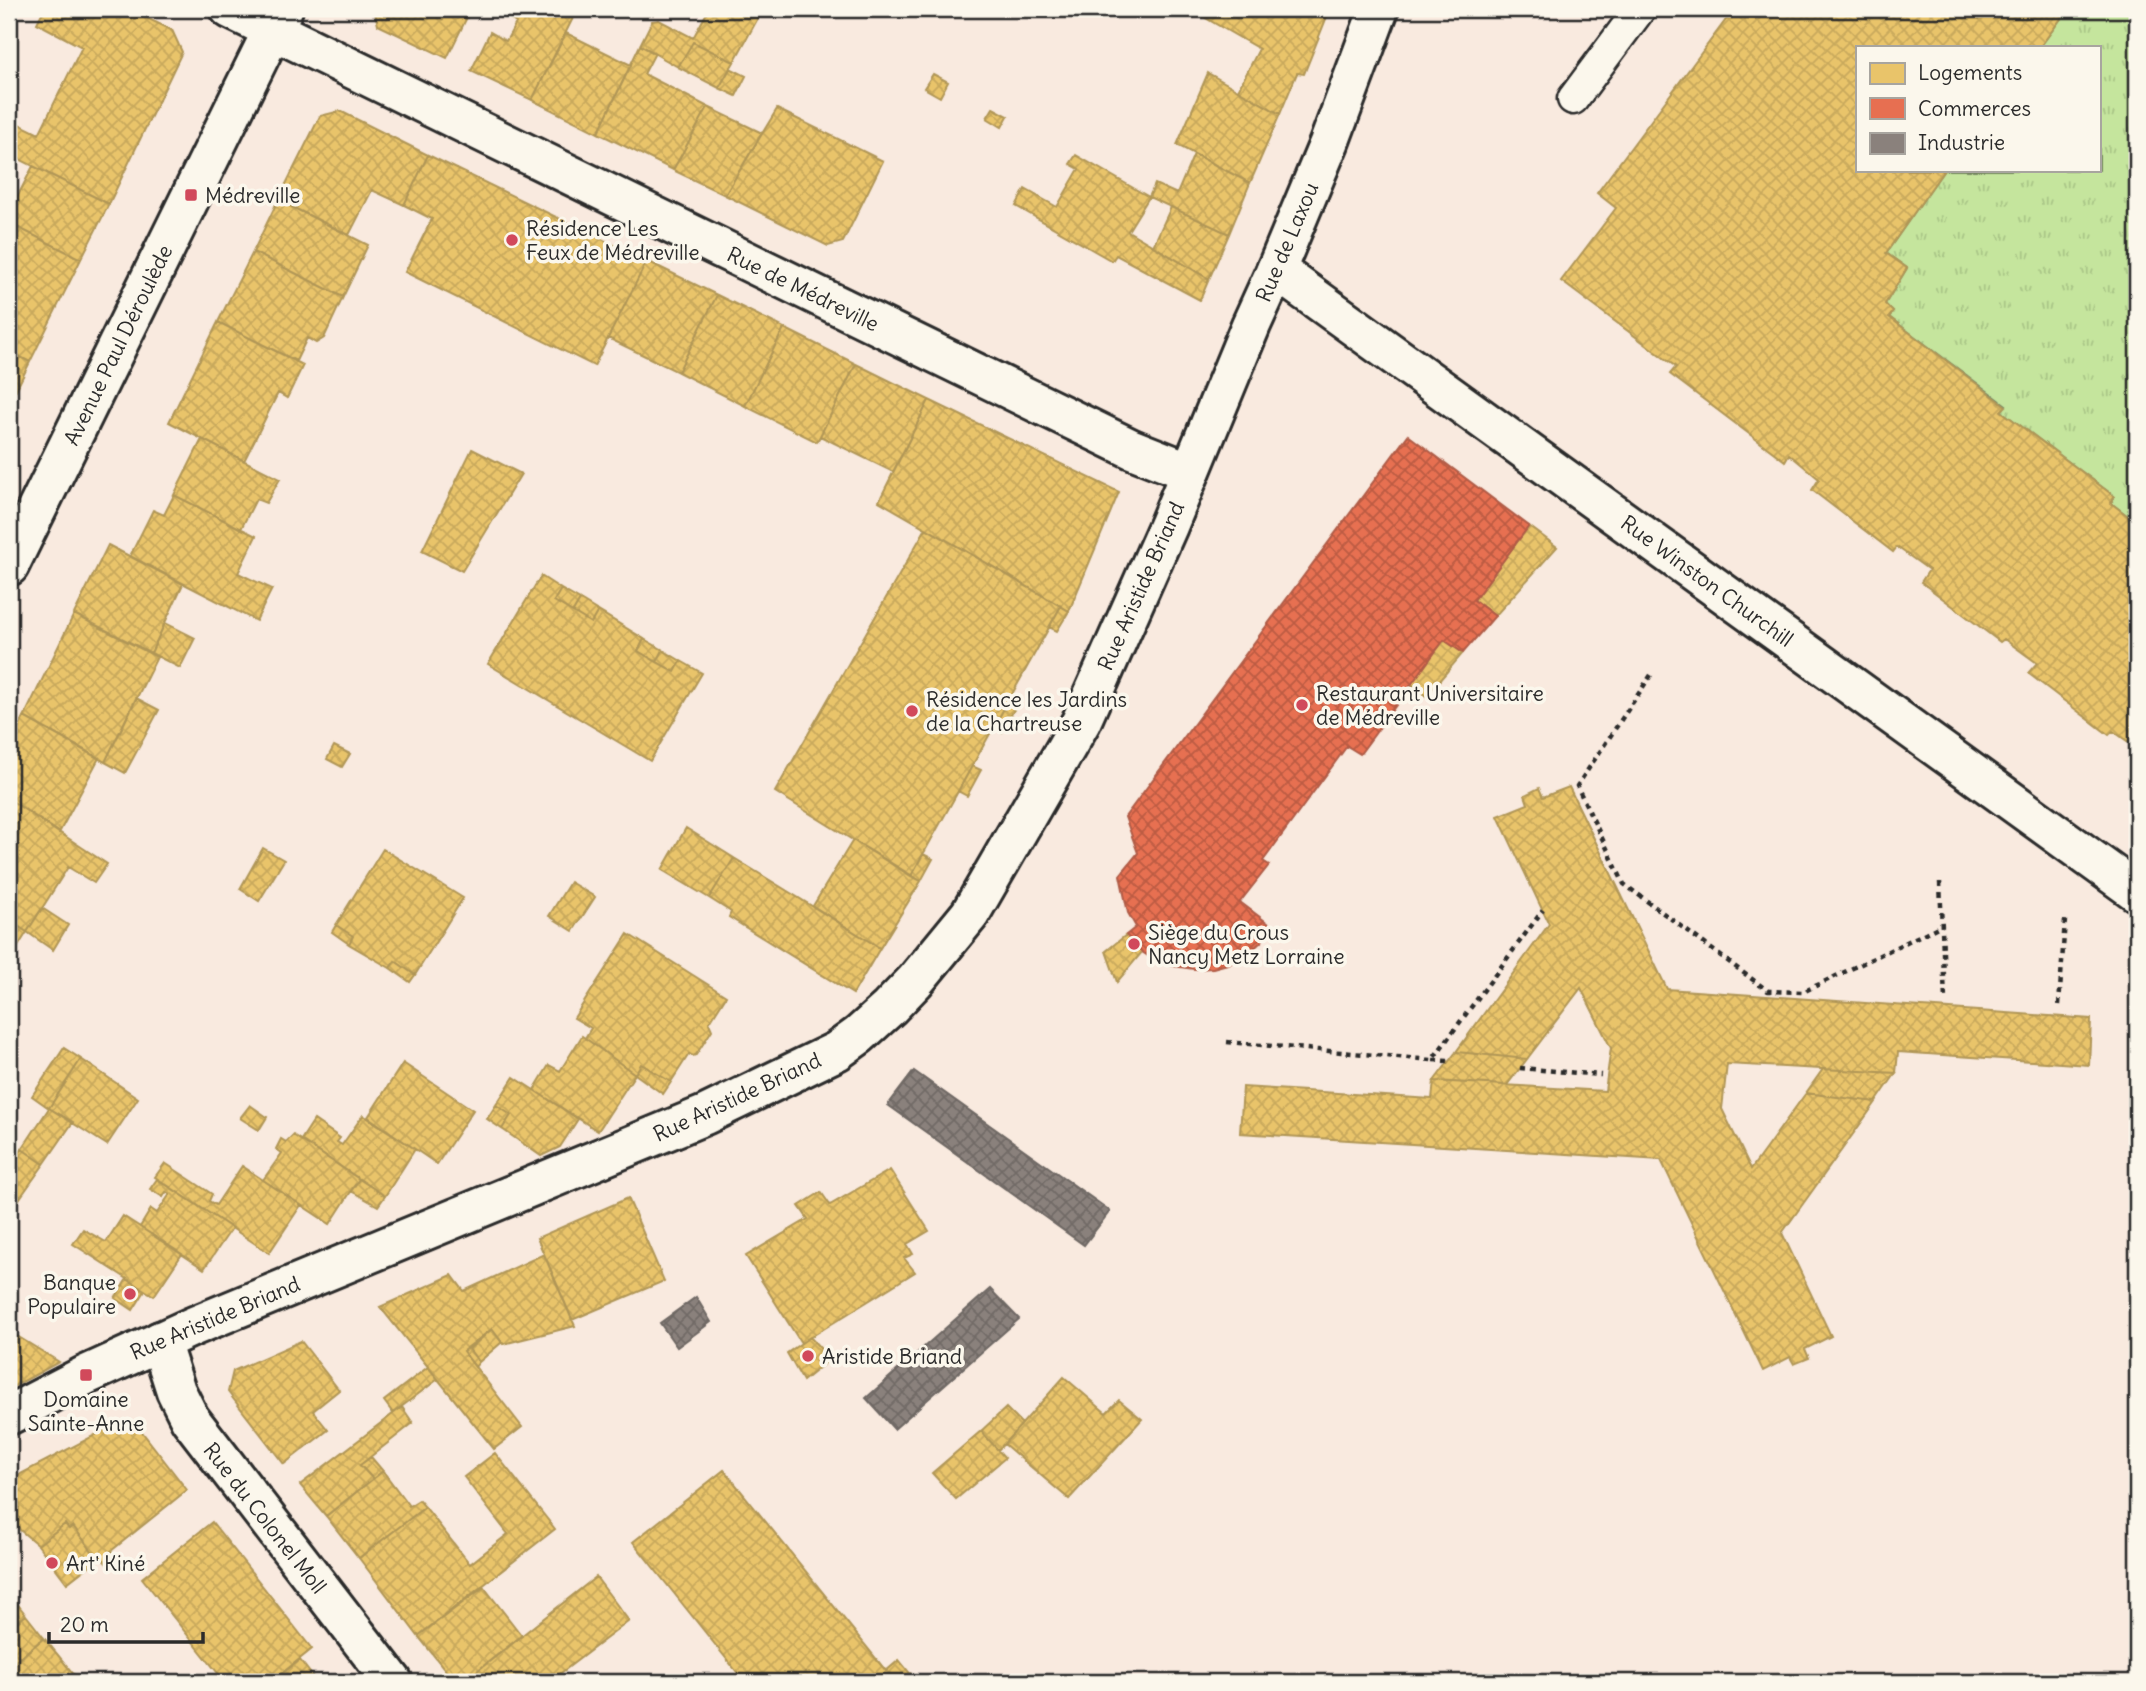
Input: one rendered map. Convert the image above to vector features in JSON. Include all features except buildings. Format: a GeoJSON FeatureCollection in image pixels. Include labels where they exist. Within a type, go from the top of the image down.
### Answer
{"type":"FeatureCollection","features":[{"type":"Feature","properties":{"kind":"main road","name":"Rue de Médreville"},"geometry":{"type":"LineString","coordinates":[[230,9],[278,19],[1132,449],[1189,472]]}},
{"type":"Feature","properties":{"kind":"main road","name":"Rue de Laxou"},"geometry":{"type":"LineString","coordinates":[[1189,472],[1329,143],[1379,9]]}},
{"type":"Feature","properties":{"kind":"main road","name":"Avenue Paul Déroulède"},"geometry":{"type":"LineString","coordinates":[[9,566],[278,19]]}},
{"type":"Feature","properties":{"kind":"main road","name":"Rue Winston Churchill"},"geometry":{"type":"LineString","coordinates":[[1276,270],[2137,892]]}},
{"type":"Feature","properties":{"kind":"main road","name":"Rue Aristide Briand"},"geometry":{"type":"LineString","coordinates":[[9,1415],[160,1341],[506,1195],[705,1115],[837,1051],[859,1035],[915,981],[970,914],[1081,722],[1189,472]]}},
{"type":"Feature","properties":{"kind":"main road","name":"Rue du Colonel Moll"},"geometry":{"type":"LineString","coordinates":[[160,1341],[176,1391],[190,1419],[393,1682]]}},
{"type":"Feature","properties":{"kind":"lane"},"geometry":{"type":"LineString","coordinates":[[1573,99],[1640,9]]}},
{"type":"Feature","properties":{"kind":"path"},"geometry":{"type":"LineString","coordinates":[[1651,675],[1577,786],[1624,884],[1768,991],[1803,992],[1942,925]]}},
{"type":"Feature","properties":{"kind":"path"},"geometry":{"type":"LineString","coordinates":[[1596,841],[1600,835]]}},
{"type":"Feature","properties":{"kind":"path"},"geometry":{"type":"LineString","coordinates":[[1940,883],[1945,1000]]}},
{"type":"Feature","properties":{"kind":"path"},"geometry":{"type":"LineString","coordinates":[[1432,1060],[1543,910]]}},
{"type":"Feature","properties":{"kind":"path"},"geometry":{"type":"LineString","coordinates":[[2059,1005],[2064,920]]}},
{"type":"Feature","properties":{"kind":"path"},"geometry":{"type":"LineString","coordinates":[[1227,1042],[1448,1062]]}},
{"type":"Feature","properties":{"kind":"path"},"geometry":{"type":"LineString","coordinates":[[1520,1068],[1601,1075]]}},
{"type":"Feature","properties":{"kind":"green space"},"geometry":{"type":"Polygon","coordinates":[[[2068,9],[2137,9],[2137,523],[2111,503],[2114,496],[2001,411],[2006,405],[1889,317],[1893,312],[1885,304],[1907,268],[1886,253],[1943,172],[2100,172],[2100,46],[2041,46],[2068,9]]]}},
{"type":"Feature","properties":{"kind":"place","name":"Médreville"},"geometry":{"type":"Point","coordinates":[191,195]}},
{"type":"Feature","properties":{"kind":"place","name":"Résidence Les Feux de Médreville"},"geometry":{"type":"Point","coordinates":[512,240]}},
{"type":"Feature","properties":{"kind":"place","name":"Restaurant Universitaire de Médreville"},"geometry":{"type":"Point","coordinates":[1302,705]}},
{"type":"Feature","properties":{"kind":"place","name":"Résidence les Jardins de la Chartreuse"},"geometry":{"type":"Point","coordinates":[912,711]}},
{"type":"Feature","properties":{"kind":"place","name":"Siège du Crous Nancy Metz Lorraine"},"geometry":{"type":"Point","coordinates":[1134,944]}},
{"type":"Feature","properties":{"kind":"place","name":"Banque Populaire"},"geometry":{"type":"Point","coordinates":[130,1294]}},
{"type":"Feature","properties":{"kind":"place","name":"Aristide Briand"},"geometry":{"type":"Point","coordinates":[808,1356]}},
{"type":"Feature","properties":{"kind":"place","name":"Domaine Sainte-Anne"},"geometry":{"type":"Point","coordinates":[86,1375]}},
{"type":"Feature","properties":{"kind":"place","name":"Art' Kiné"},"geometry":{"type":"Point","coordinates":[52,1563]}}]}
